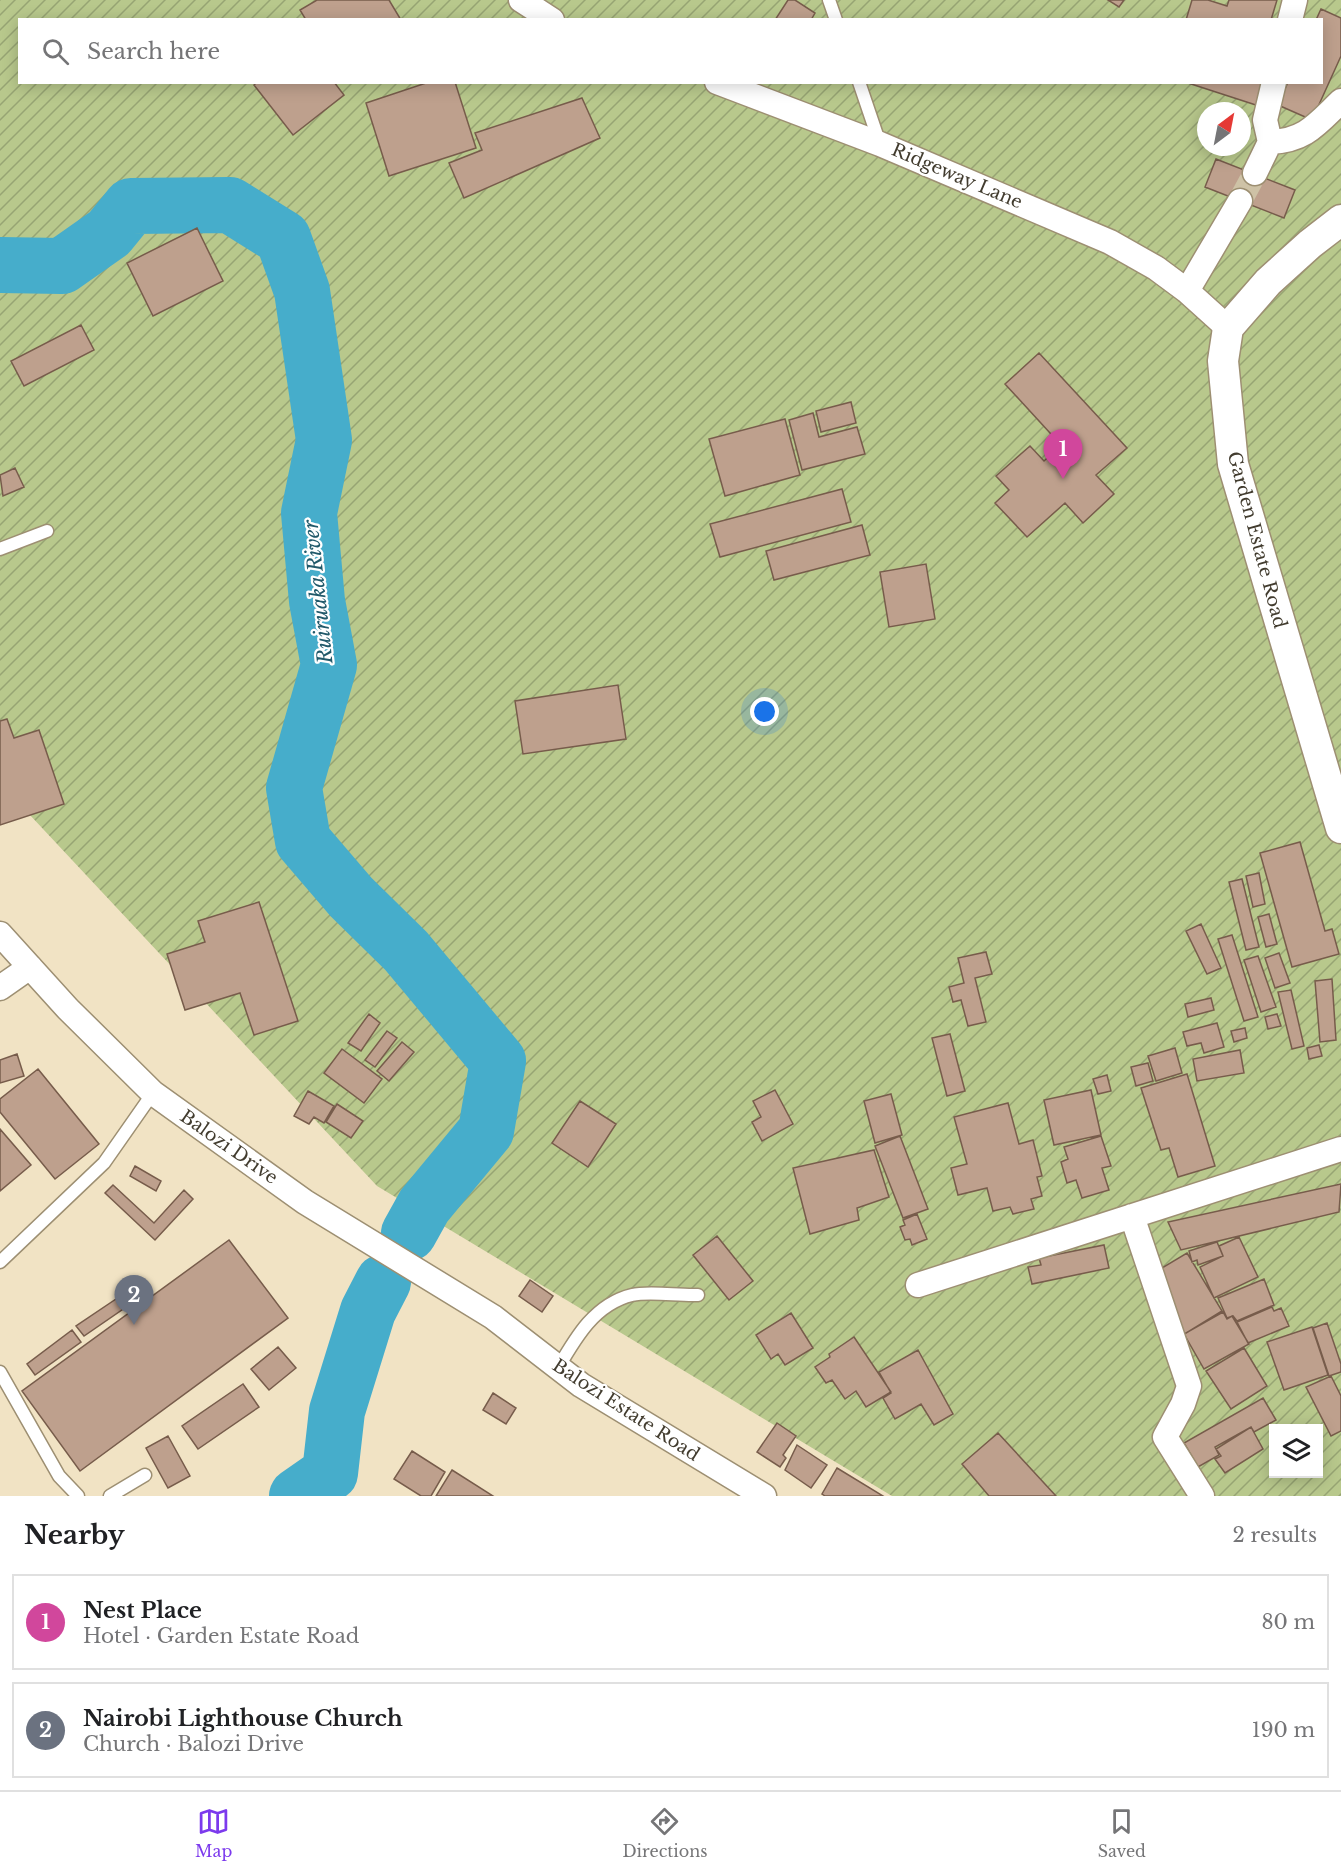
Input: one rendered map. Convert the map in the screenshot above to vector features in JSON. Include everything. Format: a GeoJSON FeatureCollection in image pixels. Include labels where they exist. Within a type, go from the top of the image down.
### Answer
{"type":"FeatureCollection","features":[{"type":"Feature","properties":{"kind":"street"},"geometry":{"type":"LineString","coordinates":[[521,0],[549,18]]}},
{"type":"Feature","properties":{"kind":"street"},"geometry":{"type":"LineString","coordinates":[[1290,18],[1295,0]]}},
{"type":"Feature","properties":{"kind":"street","name":"Ridgeway Lane"},"geometry":{"type":"LineString","coordinates":[[722,84],[880,144],[1110,242],[1156,268],[1187,291],[1228,328]]}},
{"type":"Feature","properties":{"kind":"street"},"geometry":{"type":"LineString","coordinates":[[1255,173],[1270,142],[1265,120],[1274,84]]}},
{"type":"Feature","properties":{"kind":"street"},"geometry":{"type":"LineString","coordinates":[[1270,142],[1290,142],[1310,131],[1341,101]]}},
{"type":"Feature","properties":{"kind":"street"},"geometry":{"type":"LineString","coordinates":[[1187,291],[1240,201]]}},
{"type":"Feature","properties":{"kind":"street"},"geometry":{"type":"LineString","coordinates":[[1228,328],[1268,282],[1310,243],[1341,220]]}},
{"type":"Feature","properties":{"kind":"street","name":"Garden Estate Road"},"geometry":{"type":"LineString","coordinates":[[1228,328],[1223,361],[1233,464],[1335,785],[1340,823]]}},
{"type":"Feature","properties":{"kind":"street","name":"Balozi Drive"},"geometry":{"type":"LineString","coordinates":[[0,934],[153,1093],[305,1202],[493,1317]]}},
{"type":"Feature","properties":{"kind":"street"},"geometry":{"type":"LineString","coordinates":[[0,988],[30,967]]}},
{"type":"Feature","properties":{"kind":"street"},"geometry":{"type":"LineString","coordinates":[[918,1285],[1341,1149]]}},
{"type":"Feature","properties":{"kind":"street"},"geometry":{"type":"LineString","coordinates":[[1132,1216],[1189,1386],[1183,1404],[1165,1437],[1202,1496]]}},
{"type":"Feature","properties":{"kind":"street","name":"Balozi Estate Road"},"geometry":{"type":"LineString","coordinates":[[493,1317],[581,1385],[731,1487],[764,1496]]}},
{"type":"Feature","properties":{"kind":"lane"},"geometry":{"type":"LineString","coordinates":[[830,0],[835,18]]}},
{"type":"Feature","properties":{"kind":"lane"},"geometry":{"type":"LineString","coordinates":[[860,84],[880,144]]}},
{"type":"Feature","properties":{"kind":"lane"},"geometry":{"type":"LineString","coordinates":[[0,549],[47,531]]}},
{"type":"Feature","properties":{"kind":"lane"},"geometry":{"type":"LineString","coordinates":[[0,1262],[104,1163],[153,1093]]}},
{"type":"Feature","properties":{"kind":"lane"},"geometry":{"type":"LineString","coordinates":[[558,1368],[579,1331],[608,1305],[634,1294],[698,1295]]}},
{"type":"Feature","properties":{"kind":"lane"},"geometry":{"type":"LineString","coordinates":[[0,1372],[59,1476],[78,1496]]}},
{"type":"Feature","properties":{"kind":"lane"},"geometry":{"type":"LineString","coordinates":[[110,1496],[145,1476]]}},
{"type":"Feature","properties":{"kind":"green space"},"geometry":{"type":"Polygon","coordinates":[[[0,0],[1341,0],[1341,1496],[892,1496],[377,1186],[0,783],[0,0]]]}},
{"type":"Feature","properties":{"kind":"building"},"geometry":{"type":"Polygon","coordinates":[[[317,0],[389,0],[400,18],[305,18],[300,10],[317,0]]]}},
{"type":"Feature","properties":{"kind":"building"},"geometry":{"type":"Polygon","coordinates":[[[788,0],[795,0],[815,13],[812,18],[776,18],[788,0]]]}},
{"type":"Feature","properties":{"kind":"building"},"geometry":{"type":"Polygon","coordinates":[[[1108,0],[1124,0],[1119,7],[1108,0]]]}},
{"type":"Feature","properties":{"kind":"building"},"geometry":{"type":"Polygon","coordinates":[[[1192,0],[1208,0],[1227,6],[1229,0],[1277,0],[1272,18],[1187,18],[1192,0]]]}},
{"type":"Feature","properties":{"kind":"building"},"geometry":{"type":"Polygon","coordinates":[[[1321,9],[1341,18],[1341,56],[1312,120],[1278,105],[1287,84],[1323,84],[1323,18],[1317,18],[1321,9]]]}},
{"type":"Feature","properties":{"kind":"building"},"geometry":{"type":"Polygon","coordinates":[[[336,84],[344,95],[293,135],[254,85],[336,84]]]}},
{"type":"Feature","properties":{"kind":"building"},"geometry":{"type":"Polygon","coordinates":[[[423,84],[456,84],[476,148],[389,176],[366,103],[423,84]]]}},
{"type":"Feature","properties":{"kind":"building"},"geometry":{"type":"Polygon","coordinates":[[[1191,84],[1266,84],[1259,106],[1191,84]]]}},
{"type":"Feature","properties":{"kind":"building"},"geometry":{"type":"Polygon","coordinates":[[[582,98],[600,138],[464,198],[449,163],[482,150],[475,133],[582,98]]]}},
{"type":"Feature","properties":{"kind":"building"},"geometry":{"type":"Polygon","coordinates":[[[1216,159],[1295,190],[1284,218],[1205,187],[1216,159]]]}},
{"type":"Feature","properties":{"kind":"building"},"geometry":{"type":"Polygon","coordinates":[[[197,228],[223,281],[153,316],[127,263],[197,228]]]}},
{"type":"Feature","properties":{"kind":"building"},"geometry":{"type":"Polygon","coordinates":[[[81,325],[94,350],[24,386],[11,361],[81,325]]]}},
{"type":"Feature","properties":{"kind":"building"},"geometry":{"type":"Polygon","coordinates":[[[1039,353],[1127,448],[1096,475],[1114,494],[1083,523],[1065,503],[1027,537],[995,503],[1009,490],[996,476],[1030,446],[1044,461],[1061,445],[1005,384],[1039,353]]]}},
{"type":"Feature","properties":{"kind":"building"},"geometry":{"type":"Polygon","coordinates":[[[851,402],[856,423],[821,432],[816,411],[851,402]]]}},
{"type":"Feature","properties":{"kind":"building"},"geometry":{"type":"Polygon","coordinates":[[[813,413],[819,437],[857,427],[865,454],[802,470],[789,420],[813,413]]]}},
{"type":"Feature","properties":{"kind":"building"},"geometry":{"type":"Polygon","coordinates":[[[785,419],[800,475],[725,496],[709,439],[785,419]]]}},
{"type":"Feature","properties":{"kind":"building"},"geometry":{"type":"Polygon","coordinates":[[[15,468],[24,487],[3,496],[0,475],[15,468]]]}},
{"type":"Feature","properties":{"kind":"building"},"geometry":{"type":"Polygon","coordinates":[[[842,489],[851,522],[720,557],[710,524],[842,489]]]}},
{"type":"Feature","properties":{"kind":"building"},"geometry":{"type":"Polygon","coordinates":[[[862,525],[870,555],[774,580],[766,551],[862,525]]]}},
{"type":"Feature","properties":{"kind":"building"},"geometry":{"type":"Polygon","coordinates":[[[926,564],[935,619],[889,627],[880,572],[926,564]]]}},
{"type":"Feature","properties":{"kind":"building"},"geometry":{"type":"Polygon","coordinates":[[[618,685],[626,739],[523,754],[515,701],[618,685]]]}},
{"type":"Feature","properties":{"kind":"building"},"geometry":{"type":"Polygon","coordinates":[[[7,719],[14,738],[39,730],[64,804],[0,825],[0,721],[7,719]]]}},
{"type":"Feature","properties":{"kind":"building"},"geometry":{"type":"Polygon","coordinates":[[[1300,842],[1325,931],[1332,929],[1339,954],[1292,967],[1260,853],[1300,842]]]}},
{"type":"Feature","properties":{"kind":"building"},"geometry":{"type":"Polygon","coordinates":[[[1259,873],[1265,904],[1253,907],[1246,876],[1259,873]]]}},
{"type":"Feature","properties":{"kind":"building"},"geometry":{"type":"Polygon","coordinates":[[[1242,879],[1259,947],[1246,950],[1229,882],[1242,879]]]}},
{"type":"Feature","properties":{"kind":"building"},"geometry":{"type":"Polygon","coordinates":[[[259,902],[298,1021],[254,1035],[240,993],[185,1010],[167,954],[205,942],[198,921],[259,902]]]}},
{"type":"Feature","properties":{"kind":"building"},"geometry":{"type":"Polygon","coordinates":[[[1269,914],[1277,944],[1266,947],[1258,917],[1269,914]]]}},
{"type":"Feature","properties":{"kind":"building"},"geometry":{"type":"Polygon","coordinates":[[[1201,924],[1221,968],[1207,974],[1186,931],[1201,924]]]}},
{"type":"Feature","properties":{"kind":"building"},"geometry":{"type":"Polygon","coordinates":[[[1232,935],[1258,1017],[1244,1021],[1218,939],[1232,935]]]}},
{"type":"Feature","properties":{"kind":"building"},"geometry":{"type":"Polygon","coordinates":[[[986,952],[992,974],[975,978],[986,1022],[968,1026],[961,1000],[953,1002],[949,987],[964,983],[958,958],[986,952]]]}},
{"type":"Feature","properties":{"kind":"building"},"geometry":{"type":"Polygon","coordinates":[[[1279,953],[1290,983],[1275,988],[1265,958],[1279,953]]]}},
{"type":"Feature","properties":{"kind":"building"},"geometry":{"type":"Polygon","coordinates":[[[1258,956],[1276,1007],[1261,1012],[1244,960],[1258,956]]]}},
{"type":"Feature","properties":{"kind":"building"},"geometry":{"type":"Polygon","coordinates":[[[1332,979],[1336,1040],[1320,1042],[1315,981],[1332,979]]]}},
{"type":"Feature","properties":{"kind":"building"},"geometry":{"type":"Polygon","coordinates":[[[1291,990],[1304,1046],[1292,1049],[1278,992],[1291,990]]]}},
{"type":"Feature","properties":{"kind":"building"},"geometry":{"type":"Polygon","coordinates":[[[1211,998],[1214,1010],[1188,1017],[1185,1004],[1211,998]]]}},
{"type":"Feature","properties":{"kind":"building"},"geometry":{"type":"Polygon","coordinates":[[[369,1014],[380,1023],[361,1051],[348,1043],[369,1014]]]}},
{"type":"Feature","properties":{"kind":"building"},"geometry":{"type":"Polygon","coordinates":[[[1277,1014],[1281,1026],[1268,1029],[1265,1017],[1277,1014]]]}},
{"type":"Feature","properties":{"kind":"building"},"geometry":{"type":"Polygon","coordinates":[[[1217,1023],[1224,1047],[1204,1053],[1201,1043],[1187,1046],[1183,1032],[1217,1023]]]}},
{"type":"Feature","properties":{"kind":"building"},"geometry":{"type":"Polygon","coordinates":[[[1245,1028],[1247,1038],[1234,1042],[1231,1031],[1245,1028]]]}},
{"type":"Feature","properties":{"kind":"building"},"geometry":{"type":"Polygon","coordinates":[[[387,1031],[397,1038],[375,1067],[365,1060],[387,1031]]]}},
{"type":"Feature","properties":{"kind":"building"},"geometry":{"type":"Polygon","coordinates":[[[950,1034],[965,1091],[947,1096],[932,1038],[950,1034]]]}},
{"type":"Feature","properties":{"kind":"building"},"geometry":{"type":"Polygon","coordinates":[[[402,1042],[414,1052],[389,1081],[377,1071],[402,1042]]]}},
{"type":"Feature","properties":{"kind":"building"},"geometry":{"type":"Polygon","coordinates":[[[1319,1045],[1322,1056],[1309,1059],[1307,1048],[1319,1045]]]}},
{"type":"Feature","properties":{"kind":"building"},"geometry":{"type":"Polygon","coordinates":[[[1175,1048],[1182,1073],[1156,1081],[1148,1056],[1175,1048]]]}},
{"type":"Feature","properties":{"kind":"building"},"geometry":{"type":"Polygon","coordinates":[[[342,1049],[382,1079],[364,1103],[324,1073],[342,1049]]]}},
{"type":"Feature","properties":{"kind":"building"},"geometry":{"type":"Polygon","coordinates":[[[1240,1050],[1244,1073],[1197,1081],[1193,1059],[1240,1050]]]}},
{"type":"Feature","properties":{"kind":"building"},"geometry":{"type":"Polygon","coordinates":[[[17,1054],[24,1076],[0,1083],[0,1060],[17,1054]]]}},
{"type":"Feature","properties":{"kind":"building"},"geometry":{"type":"Polygon","coordinates":[[[1148,1063],[1153,1081],[1136,1086],[1131,1067],[1148,1063]]]}},
{"type":"Feature","properties":{"kind":"building"},"geometry":{"type":"Polygon","coordinates":[[[38,1069],[99,1144],[55,1179],[0,1112],[0,1099],[38,1069]]]}},
{"type":"Feature","properties":{"kind":"building"},"geometry":{"type":"Polygon","coordinates":[[[1187,1074],[1215,1166],[1178,1177],[1169,1148],[1161,1150],[1141,1088],[1187,1074]]]}},
{"type":"Feature","properties":{"kind":"building"},"geometry":{"type":"Polygon","coordinates":[[[1107,1075],[1111,1091],[1098,1094],[1093,1079],[1107,1075]]]}},
{"type":"Feature","properties":{"kind":"building"},"geometry":{"type":"Polygon","coordinates":[[[775,1090],[793,1124],[762,1141],[752,1122],[761,1117],[753,1101],[775,1090]]]}},
{"type":"Feature","properties":{"kind":"building"},"geometry":{"type":"Polygon","coordinates":[[[1091,1090],[1101,1135],[1054,1145],[1044,1100],[1091,1090]]]}},
{"type":"Feature","properties":{"kind":"building"},"geometry":{"type":"Polygon","coordinates":[[[308,1091],[334,1106],[324,1123],[314,1117],[309,1124],[294,1116],[308,1091]]]}},
{"type":"Feature","properties":{"kind":"building"},"geometry":{"type":"Polygon","coordinates":[[[891,1094],[902,1135],[875,1143],[864,1101],[891,1094]]]}},
{"type":"Feature","properties":{"kind":"building"},"geometry":{"type":"Polygon","coordinates":[[[580,1101],[616,1124],[588,1167],[552,1143],[580,1101]]]}},
{"type":"Feature","properties":{"kind":"building"},"geometry":{"type":"Polygon","coordinates":[[[1008,1103],[1019,1144],[1033,1140],[1042,1176],[1037,1177],[1042,1196],[1031,1199],[1034,1209],[1013,1214],[1010,1207],[993,1211],[987,1188],[958,1195],[951,1168],[967,1164],[954,1117],[1008,1103]]]}},
{"type":"Feature","properties":{"kind":"building"},"geometry":{"type":"Polygon","coordinates":[[[337,1104],[363,1121],[351,1138],[326,1122],[337,1104]]]}},
{"type":"Feature","properties":{"kind":"building"},"geometry":{"type":"Polygon","coordinates":[[[0,1129],[31,1165],[0,1191],[0,1129]]]}},
{"type":"Feature","properties":{"kind":"building"},"geometry":{"type":"Polygon","coordinates":[[[900,1136],[928,1209],[903,1218],[875,1146],[900,1136]]]}},
{"type":"Feature","properties":{"kind":"building"},"geometry":{"type":"Polygon","coordinates":[[[1101,1136],[1111,1166],[1102,1168],[1109,1190],[1082,1198],[1076,1180],[1067,1183],[1061,1162],[1068,1159],[1064,1147],[1101,1136]]]}},
{"type":"Feature","properties":{"kind":"building"},"geometry":{"type":"Polygon","coordinates":[[[874,1150],[889,1197],[857,1208],[859,1220],[810,1234],[793,1168],[874,1150]]]}},
{"type":"Feature","properties":{"kind":"building"},"geometry":{"type":"Polygon","coordinates":[[[135,1166],[161,1181],[156,1191],[130,1176],[135,1166]]]}},
{"type":"Feature","properties":{"kind":"building"},"geometry":{"type":"Polygon","coordinates":[[[1341,1184],[1339,1212],[1181,1250],[1168,1222],[1341,1184]]]}},
{"type":"Feature","properties":{"kind":"building"},"geometry":{"type":"Polygon","coordinates":[[[113,1185],[154,1223],[184,1190],[193,1199],[155,1240],[105,1193],[113,1185]]]}},
{"type":"Feature","properties":{"kind":"building"},"geometry":{"type":"Polygon","coordinates":[[[917,1214],[927,1239],[912,1245],[910,1239],[905,1240],[900,1227],[905,1225],[903,1220],[917,1214]]]}},
{"type":"Feature","properties":{"kind":"building"},"geometry":{"type":"Polygon","coordinates":[[[717,1236],[753,1281],[729,1300],[693,1255],[717,1236]]]}},
{"type":"Feature","properties":{"kind":"building"},"geometry":{"type":"Polygon","coordinates":[[[1239,1237],[1258,1277],[1214,1298],[1200,1267],[1223,1256],[1219,1246],[1239,1237]]]}},
{"type":"Feature","properties":{"kind":"building"},"geometry":{"type":"Polygon","coordinates":[[[229,1240],[288,1318],[80,1471],[22,1391],[229,1240]]]}},
{"type":"Feature","properties":{"kind":"building"},"geometry":{"type":"Polygon","coordinates":[[[1217,1242],[1223,1256],[1198,1265],[1197,1260],[1192,1262],[1189,1251],[1217,1242]]]}},
{"type":"Feature","properties":{"kind":"building"},"geometry":{"type":"Polygon","coordinates":[[[1104,1245],[1109,1268],[1032,1284],[1028,1267],[1041,1265],[1039,1258],[1104,1245]]]}},
{"type":"Feature","properties":{"kind":"building"},"geometry":{"type":"Polygon","coordinates":[[[1187,1253],[1222,1311],[1183,1335],[1147,1277],[1187,1253]]]}},
{"type":"Feature","properties":{"kind":"building"},"geometry":{"type":"Polygon","coordinates":[[[1264,1279],[1274,1305],[1237,1321],[1233,1316],[1227,1318],[1218,1298],[1264,1279]]]}},
{"type":"Feature","properties":{"kind":"building"},"geometry":{"type":"Polygon","coordinates":[[[530,1280],[553,1296],[542,1312],[519,1296],[530,1280]]]}},
{"type":"Feature","properties":{"kind":"building"},"geometry":{"type":"Polygon","coordinates":[[[122,1295],[129,1305],[84,1336],[76,1326],[122,1295]]]}},
{"type":"Feature","properties":{"kind":"building"},"geometry":{"type":"Polygon","coordinates":[[[1272,1307],[1274,1311],[1281,1308],[1289,1326],[1248,1343],[1237,1322],[1272,1307]]]}},
{"type":"Feature","properties":{"kind":"building"},"geometry":{"type":"Polygon","coordinates":[[[1223,1312],[1227,1319],[1232,1316],[1249,1344],[1204,1369],[1184,1334],[1223,1312]]]}},
{"type":"Feature","properties":{"kind":"building"},"geometry":{"type":"Polygon","coordinates":[[[791,1313],[813,1348],[785,1365],[778,1354],[771,1359],[756,1335],[791,1313]]]}},
{"type":"Feature","properties":{"kind":"building"},"geometry":{"type":"Polygon","coordinates":[[[1327,1323],[1341,1364],[1341,1372],[1329,1376],[1313,1328],[1327,1323]]]}},
{"type":"Feature","properties":{"kind":"building"},"geometry":{"type":"Polygon","coordinates":[[[1312,1327],[1328,1375],[1284,1390],[1267,1342],[1312,1327]]]}},
{"type":"Feature","properties":{"kind":"building"},"geometry":{"type":"Polygon","coordinates":[[[72,1330],[81,1342],[35,1375],[27,1364],[72,1330]]]}},
{"type":"Feature","properties":{"kind":"building"},"geometry":{"type":"Polygon","coordinates":[[[854,1337],[891,1392],[866,1407],[856,1391],[845,1399],[832,1380],[826,1383],[815,1367],[854,1337]]]}},
{"type":"Feature","properties":{"kind":"building"},"geometry":{"type":"Polygon","coordinates":[[[278,1347],[296,1368],[269,1390],[251,1369],[278,1347]]]}},
{"type":"Feature","properties":{"kind":"building"},"geometry":{"type":"Polygon","coordinates":[[[1244,1348],[1267,1386],[1231,1409],[1206,1371],[1244,1348]]]}},
{"type":"Feature","properties":{"kind":"building"},"geometry":{"type":"Polygon","coordinates":[[[918,1350],[953,1414],[934,1425],[921,1404],[895,1419],[883,1398],[891,1393],[879,1372],[918,1350]]]}},
{"type":"Feature","properties":{"kind":"building"},"geometry":{"type":"Polygon","coordinates":[[[1331,1376],[1341,1396],[1341,1431],[1331,1436],[1306,1387],[1331,1376]]]}},
{"type":"Feature","properties":{"kind":"building"},"geometry":{"type":"Polygon","coordinates":[[[243,1384],[259,1407],[198,1449],[182,1426],[243,1384]]]}},
{"type":"Feature","properties":{"kind":"building"},"geometry":{"type":"Polygon","coordinates":[[[493,1393],[516,1408],[506,1424],[483,1410],[493,1393]]]}},
{"type":"Feature","properties":{"kind":"building"},"geometry":{"type":"Polygon","coordinates":[[[1263,1398],[1276,1420],[1254,1432],[1251,1427],[1215,1447],[1219,1455],[1198,1467],[1184,1443],[1263,1398]]]}},
{"type":"Feature","properties":{"kind":"building"},"geometry":{"type":"Polygon","coordinates":[[[777,1423],[796,1436],[783,1455],[786,1458],[780,1467],[757,1452],[777,1423]]]}},
{"type":"Feature","properties":{"kind":"building"},"geometry":{"type":"Polygon","coordinates":[[[1251,1427],[1263,1449],[1225,1473],[1215,1459],[1221,1456],[1216,1449],[1251,1427]]]}},
{"type":"Feature","properties":{"kind":"building"},"geometry":{"type":"Polygon","coordinates":[[[998,1433],[1056,1496],[989,1496],[962,1464],[998,1433]]]}},
{"type":"Feature","properties":{"kind":"building"},"geometry":{"type":"Polygon","coordinates":[[[168,1436],[190,1476],[168,1488],[146,1448],[168,1436]]]}},
{"type":"Feature","properties":{"kind":"building"},"geometry":{"type":"Polygon","coordinates":[[[797,1445],[827,1465],[811,1488],[785,1470],[797,1445]]]}},
{"type":"Feature","properties":{"kind":"building"},"geometry":{"type":"Polygon","coordinates":[[[412,1451],[445,1472],[431,1496],[421,1496],[394,1479],[412,1451]]]}},
{"type":"Feature","properties":{"kind":"building"},"geometry":{"type":"Polygon","coordinates":[[[837,1468],[883,1496],[825,1496],[822,1494],[837,1468]]]}},
{"type":"Feature","properties":{"kind":"building"},"geometry":{"type":"Polygon","coordinates":[[[452,1470],[493,1496],[436,1496],[452,1470]]]}},
{"type":"Feature","properties":{"kind":"waterway","name":"Ruiruaka River"},"geometry":{"type":"LineString","coordinates":[[0,265],[62,266],[109,233],[131,206],[230,205],[283,238],[302,291],[324,440],[309,513],[317,601],[329,665],[294,788],[303,841],[351,897],[406,951],[498,1061],[486,1131],[424,1206],[409,1233]]}},
{"type":"Feature","properties":{"kind":"waterway","name":"Ruiruaka River"},"geometry":{"type":"LineString","coordinates":[[297,1496],[330,1473],[337,1411],[368,1311],[383,1282]]}},
{"type":"Feature","properties":{"kind":"tunnel"},"geometry":{"type":"LineString","coordinates":[[1240,201],[1255,173]]}},
{"type":"Feature","properties":{"kind":"place","name":"Nest Place"},"geometry":{"type":"Point","coordinates":[1063,479]}},
{"type":"Feature","properties":{"kind":"place","name":"Nairobi Lighthouse Church"},"geometry":{"type":"Point","coordinates":[134,1325]}}]}
